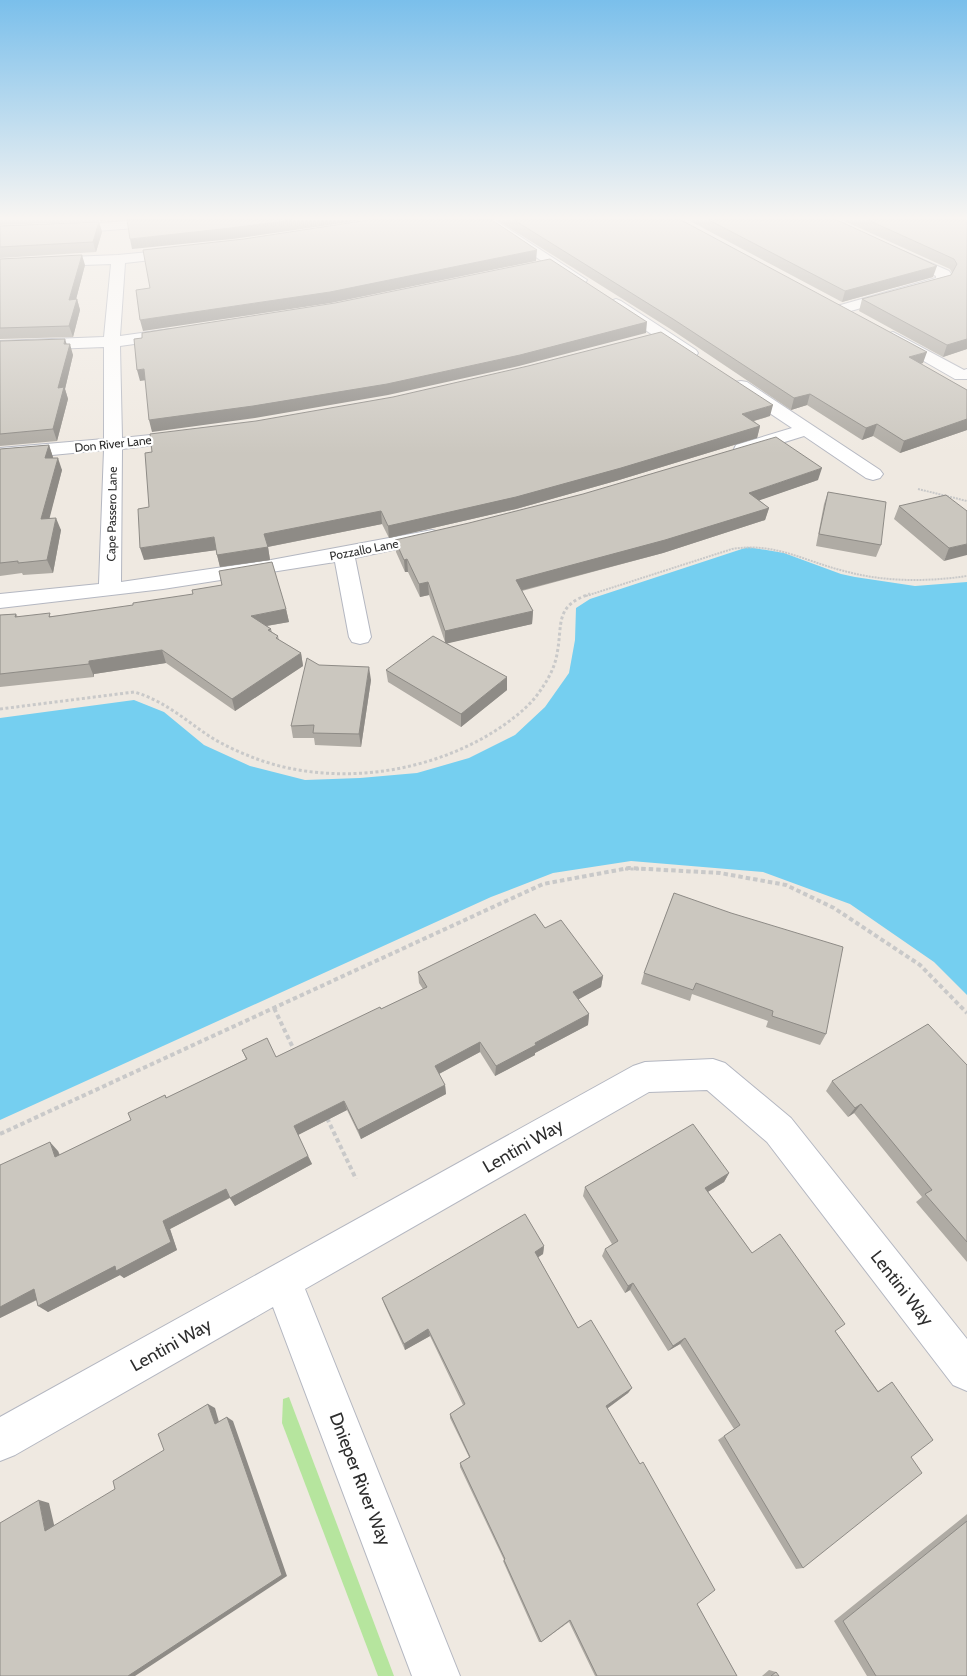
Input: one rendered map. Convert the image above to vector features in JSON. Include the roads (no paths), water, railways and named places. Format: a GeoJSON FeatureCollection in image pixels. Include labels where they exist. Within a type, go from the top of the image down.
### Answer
{"type":"FeatureCollection","features":[{"type":"Feature","properties":{"kind":"street","name":"Cape Passero Lane"},"geometry":{"type":"LineString","coordinates":[[110,589],[113,444],[112,342],[115,298]]}},
{"type":"Feature","properties":{"kind":"street"},"geometry":{"type":"LineString","coordinates":[[607,298],[706,363]]}},
{"type":"Feature","properties":{"kind":"street"},"geometry":{"type":"LineString","coordinates":[[858,318],[837,307],[872,298]]}},
{"type":"Feature","properties":{"kind":"street"},"geometry":{"type":"LineString","coordinates":[[883,331],[962,375],[967,374]]}},
{"type":"Feature","properties":{"kind":"street"},"geometry":{"type":"LineString","coordinates":[[0,346],[112,342],[190,332]]}},
{"type":"Feature","properties":{"kind":"street"},"geometry":{"type":"LineString","coordinates":[[646,341],[665,336]]}},
{"type":"Feature","properties":{"kind":"street"},"geometry":{"type":"LineString","coordinates":[[731,380],[873,474]]}},
{"type":"Feature","properties":{"kind":"street"},"geometry":{"type":"LineString","coordinates":[[725,455],[806,430]]}},
{"type":"Feature","properties":{"kind":"street","name":"Don River Lane"},"geometry":{"type":"LineString","coordinates":[[0,454],[206,434]]}},
{"type":"Feature","properties":{"kind":"street","name":"Pozzallo Lane"},"geometry":{"type":"LineString","coordinates":[[0,601],[110,589],[235,572],[344,555],[448,532]]}},
{"type":"Feature","properties":{"kind":"street"},"geometry":{"type":"LineString","coordinates":[[344,555],[360,637]]}},
{"type":"Feature","properties":{"kind":"street","name":"Lentini Way"},"geometry":{"type":"LineString","coordinates":[[0,1440],[645,1077],[713,1074],[780,1130],[967,1371]]}},
{"type":"Feature","properties":{"kind":"street","name":"Dnieper River Way"},"geometry":{"type":"LineString","coordinates":[[283,1282],[436,1676]]}},
{"type":"Feature","properties":{"kind":"water"},"geometry":{"type":"Polygon","coordinates":[[[748,547],[784,553],[841,574],[855,577],[915,586],[967,582],[967,995],[934,962],[850,904],[763,872],[631,861],[553,873],[491,897],[0,1120],[0,718],[134,700],[164,712],[204,745],[250,766],[305,780],[417,773],[469,758],[515,735],[545,707],[569,673],[575,640],[576,608],[590,599],[748,547]]]}}]}
